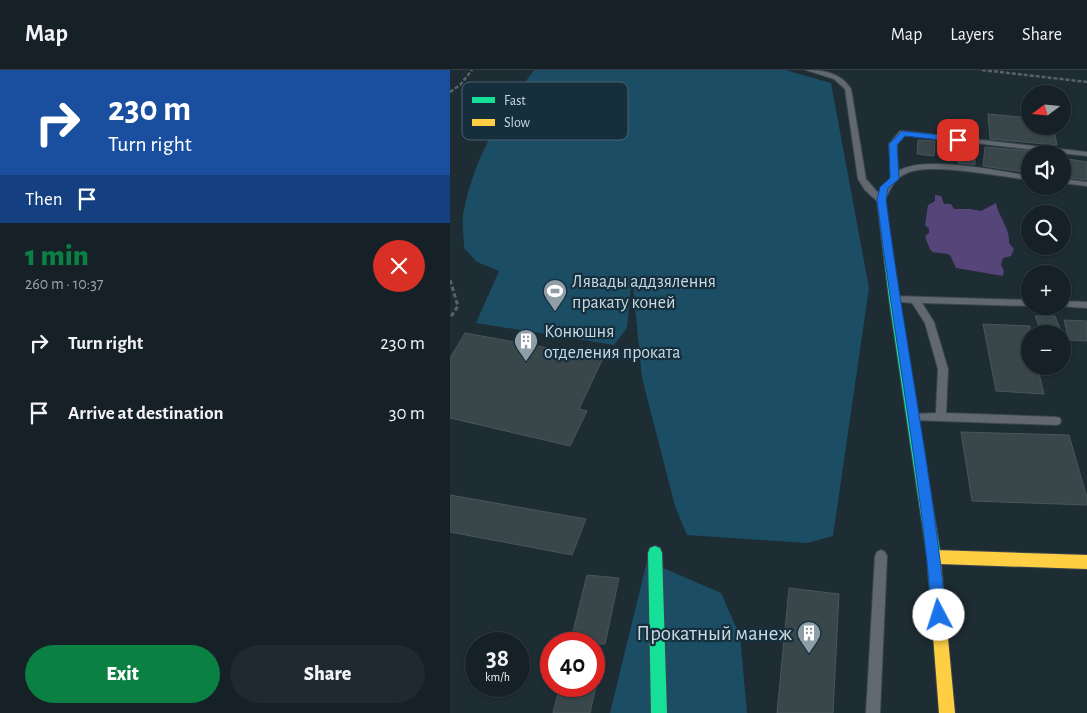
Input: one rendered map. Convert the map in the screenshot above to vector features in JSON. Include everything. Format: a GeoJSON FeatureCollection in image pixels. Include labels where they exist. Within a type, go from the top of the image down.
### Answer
{"type":"FeatureCollection","features":[{"type":"Feature","properties":{"kind":"street"},"geometry":{"type":"LineString","coordinates":[[881,200],[894,299],[934,557],[947,713]]}},
{"type":"Feature","properties":{"kind":"street"},"geometry":{"type":"LineString","coordinates":[[655,552],[659,713]]}},
{"type":"Feature","properties":{"kind":"street"},"geometry":{"type":"LineString","coordinates":[[934,557],[1087,562]]}},
{"type":"Feature","properties":{"kind":"lane"},"geometry":{"type":"LineString","coordinates":[[809,70],[838,77],[848,89],[862,180],[881,200],[884,187],[905,170],[928,167],[1021,177]]}},
{"type":"Feature","properties":{"kind":"lane"},"geometry":{"type":"LineString","coordinates":[[895,179],[893,144],[902,134],[1087,154]]}},
{"type":"Feature","properties":{"kind":"lane"},"geometry":{"type":"LineString","coordinates":[[1071,182],[1087,184]]}},
{"type":"Feature","properties":{"kind":"lane"},"geometry":{"type":"LineString","coordinates":[[894,299],[1021,304]]}},
{"type":"Feature","properties":{"kind":"lane"},"geometry":{"type":"LineString","coordinates":[[914,300],[929,322],[943,369],[941,418]]}},
{"type":"Feature","properties":{"kind":"lane"},"geometry":{"type":"LineString","coordinates":[[1071,304],[1087,305]]}},
{"type":"Feature","properties":{"kind":"lane"},"geometry":{"type":"LineString","coordinates":[[912,417],[1056,421]]}},
{"type":"Feature","properties":{"kind":"lane"},"geometry":{"type":"LineString","coordinates":[[873,713],[881,556]]}},
{"type":"Feature","properties":{"kind":"path"},"geometry":{"type":"LineString","coordinates":[[462,82],[472,70]]}},
{"type":"Feature","properties":{"kind":"path"},"geometry":{"type":"LineString","coordinates":[[982,70],[1087,82]]}},
{"type":"Feature","properties":{"kind":"path"},"geometry":{"type":"LineString","coordinates":[[450,92],[462,82]]}},
{"type":"Feature","properties":{"kind":"path"},"geometry":{"type":"LineString","coordinates":[[450,282],[458,306],[450,318]]}},
{"type":"Feature","properties":{"kind":"shaded area"},"geometry":{"type":"Polygon","coordinates":[[[534,70],[785,70],[831,83],[869,288],[833,536],[807,543],[687,535],[675,506],[642,378],[632,276],[627,328],[614,345],[476,323],[499,271],[477,262],[464,248],[463,214],[475,171],[489,140],[628,140],[628,82],[526,82],[534,70]]]}},
{"type":"Feature","properties":{"kind":"shaded area"},"geometry":{"type":"Polygon","coordinates":[[[935,195],[941,196],[944,204],[951,204],[954,209],[981,211],[996,203],[1008,233],[1009,243],[1014,249],[1011,256],[1003,258],[1001,265],[1004,271],[1003,276],[956,268],[950,255],[934,253],[930,249],[925,236],[929,233],[929,229],[925,225],[928,205],[935,201],[935,195]]]}},
{"type":"Feature","properties":{"kind":"shaded area"},"geometry":{"type":"Polygon","coordinates":[[[647,561],[721,593],[740,636],[747,713],[610,713],[647,561]]]}},
{"type":"Feature","properties":{"kind":"building"},"geometry":{"type":"Polygon","coordinates":[[[988,114],[1021,117],[1021,135],[1055,135],[1057,145],[990,139],[988,114]]]}},
{"type":"Feature","properties":{"kind":"building"},"geometry":{"type":"Polygon","coordinates":[[[918,140],[935,141],[934,156],[917,154],[918,140]]]}},
{"type":"Feature","properties":{"kind":"building"},"geometry":{"type":"Polygon","coordinates":[[[985,147],[1021,150],[1021,172],[983,166],[985,147]]]}},
{"type":"Feature","properties":{"kind":"building"},"geometry":{"type":"Polygon","coordinates":[[[958,152],[975,154],[975,165],[958,163],[958,152]]]}},
{"type":"Feature","properties":{"kind":"building"},"geometry":{"type":"Polygon","coordinates":[[[1071,159],[1087,162],[1087,180],[1071,178],[1071,159]]]}},
{"type":"Feature","properties":{"kind":"building"},"geometry":{"type":"Polygon","coordinates":[[[1035,316],[1055,316],[1059,325],[1039,325],[1035,316]]]}},
{"type":"Feature","properties":{"kind":"building"},"geometry":{"type":"Polygon","coordinates":[[[1064,320],[1087,321],[1087,341],[1071,340],[1071,325],[1065,325],[1064,320]]]}},
{"type":"Feature","properties":{"kind":"building"},"geometry":{"type":"Polygon","coordinates":[[[983,324],[1021,326],[1021,375],[1039,375],[1044,394],[996,391],[983,324]]]}},
{"type":"Feature","properties":{"kind":"building"},"geometry":{"type":"Polygon","coordinates":[[[465,333],[603,358],[579,409],[587,411],[570,446],[450,418],[450,358],[465,333]]]}},
{"type":"Feature","properties":{"kind":"building"},"geometry":{"type":"Polygon","coordinates":[[[961,432],[1069,435],[1087,498],[1087,505],[972,501],[961,432]]]}},
{"type":"Feature","properties":{"kind":"building"},"geometry":{"type":"Polygon","coordinates":[[[450,495],[586,519],[572,555],[450,532],[450,495]]]}},
{"type":"Feature","properties":{"kind":"building"},"geometry":{"type":"Polygon","coordinates":[[[587,575],[619,578],[605,644],[605,632],[573,632],[587,575]]]}},
{"type":"Feature","properties":{"kind":"building","name":"Прокатный манеж"},"geometry":{"type":"Polygon","coordinates":[[[789,588],[839,594],[833,713],[777,713],[789,588]]]}},
{"type":"Feature","properties":{"kind":"building"},"geometry":{"type":"Polygon","coordinates":[[[557,697],[594,697],[590,713],[553,713],[557,697]]]}},
{"type":"Feature","properties":{"kind":"traffic: fast"},"geometry":{"type":"LineString","coordinates":[[881,200],[894,299],[934,557]]}},
{"type":"Feature","properties":{"kind":"traffic: fast"},"geometry":{"type":"LineString","coordinates":[[655,553],[659,713]]}},
{"type":"Feature","properties":{"kind":"traffic: slow"},"geometry":{"type":"LineString","coordinates":[[947,713],[934,557],[1087,562]]}},
{"type":"Feature","properties":{"kind":"place","name":"Лявады аддзялення пракату коней"},"geometry":{"type":"Point","coordinates":[555,312]}},
{"type":"Feature","properties":{"kind":"place","name":"Конюшня отделения проката"},"geometry":{"type":"Point","coordinates":[526,362]}},
{"type":"Feature","properties":{"kind":"place","name":"Прокатный манеж"},"geometry":{"type":"Point","coordinates":[809,654]}},
{"type":"Feature","properties":{"kind":"route"},"geometry":{"type":"LineString","coordinates":[[939,615],[934,557],[894,299],[881,200],[884,187],[895,179],[893,144],[902,134],[958,140]]}}]}
